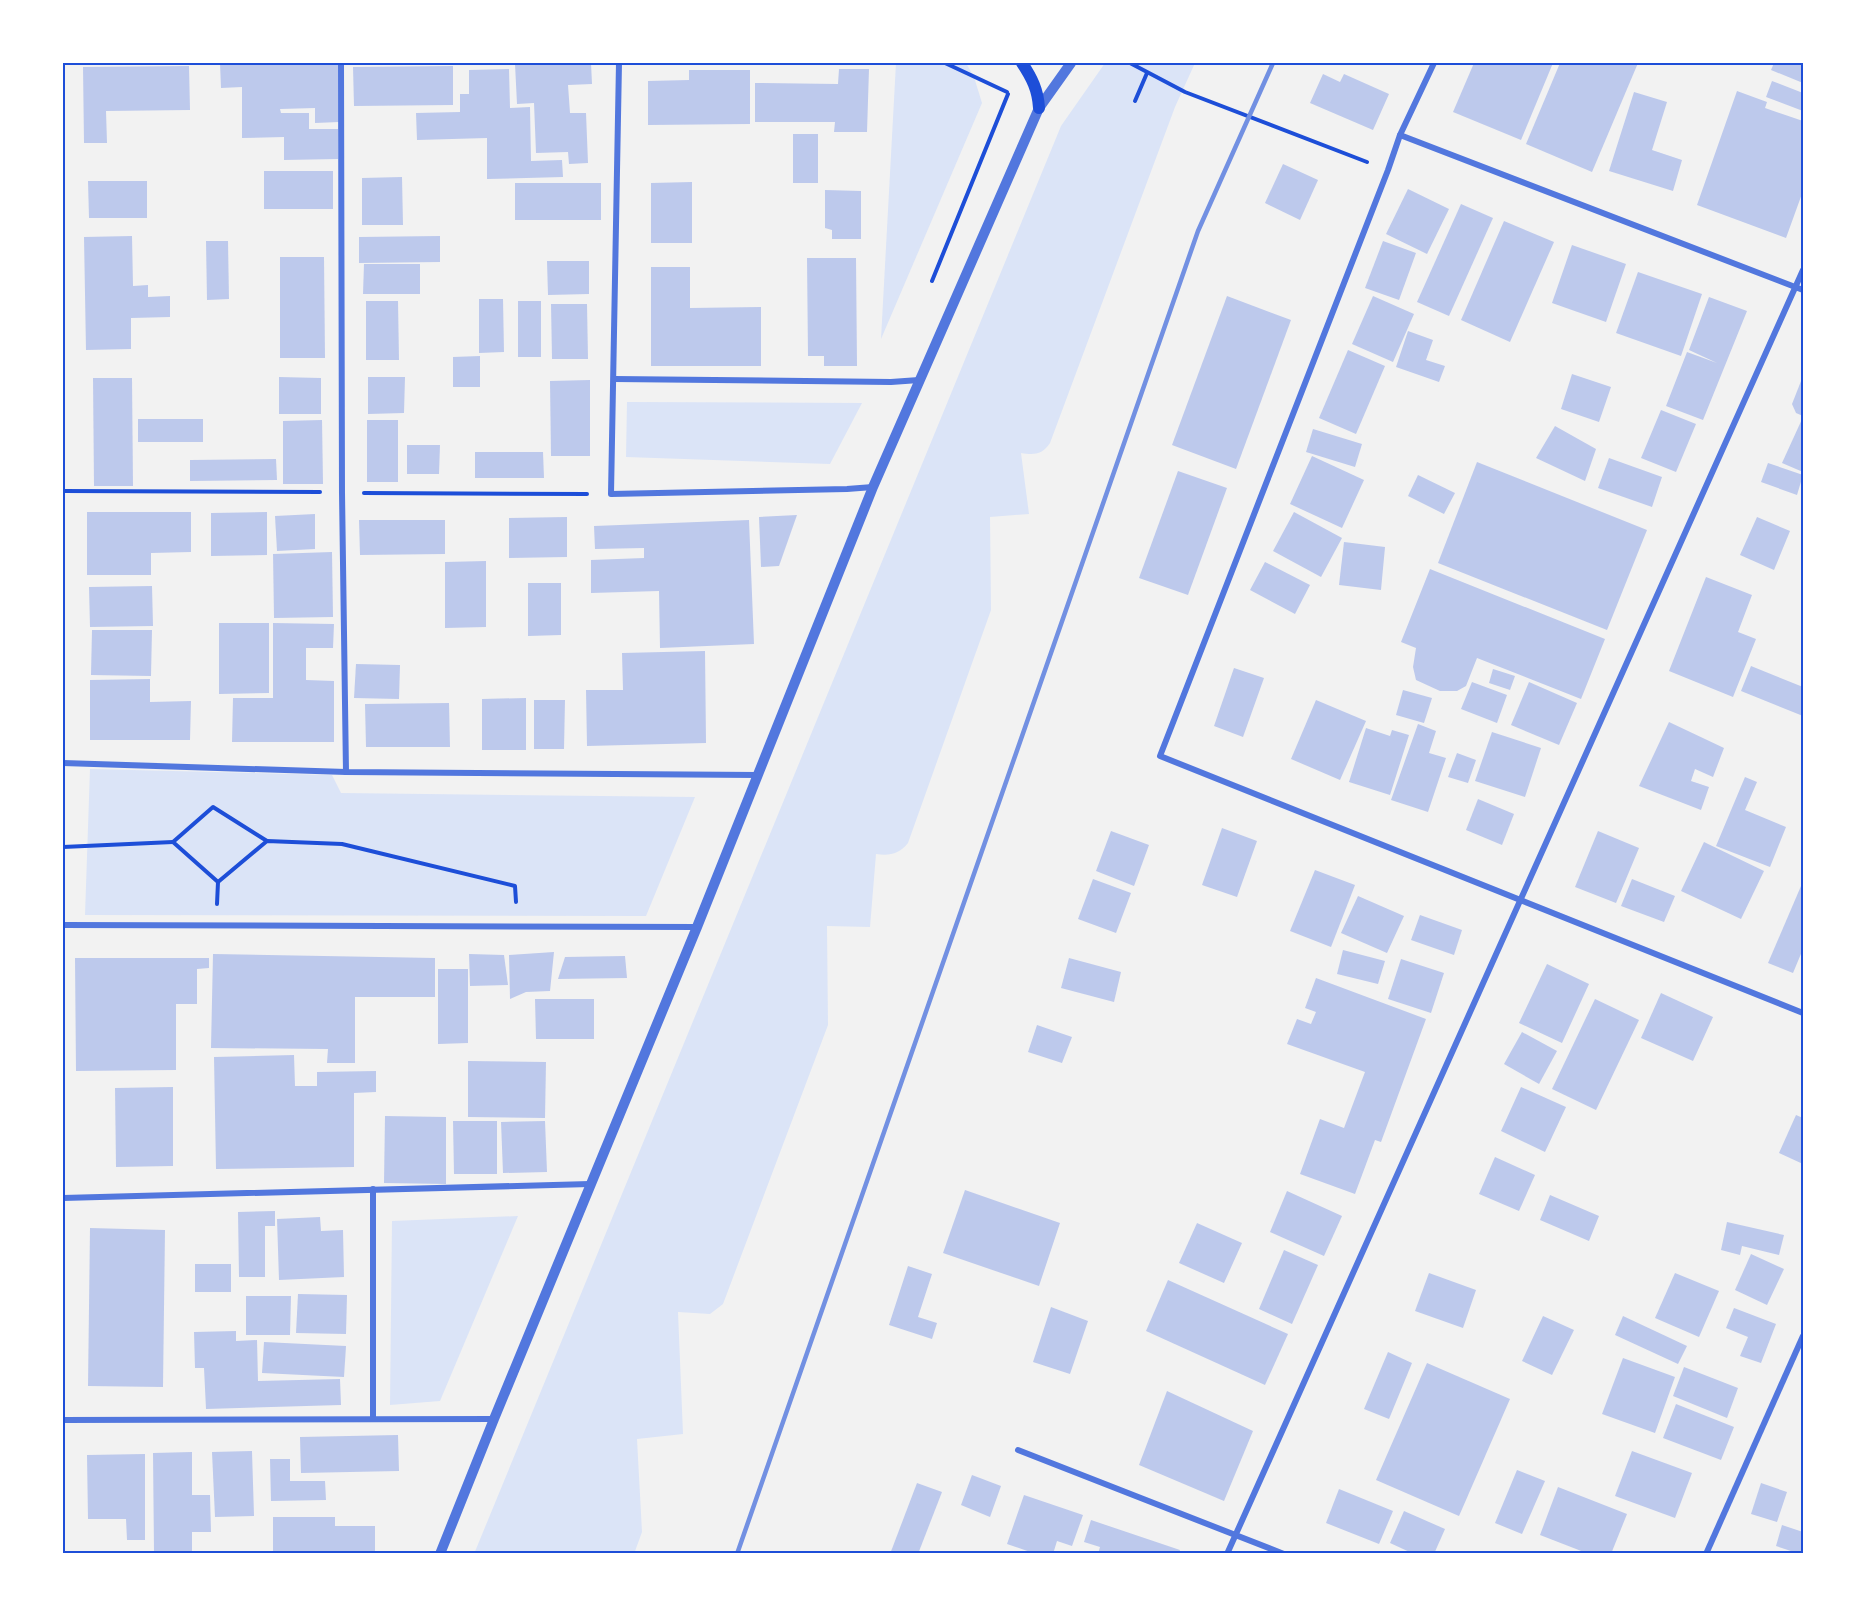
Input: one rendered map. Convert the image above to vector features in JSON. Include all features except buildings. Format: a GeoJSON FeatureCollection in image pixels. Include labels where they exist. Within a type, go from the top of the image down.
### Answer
{"type":"FeatureCollection","features":[{"type":"Feature","properties":{"kind":"main road"},"geometry":{"type":"LineString","coordinates":[[1022,63],[1033,78],[1038,93],[1039,108]]}},
{"type":"Feature","properties":{"kind":"street"},"geometry":{"type":"LineString","coordinates":[[341,63],[342,493],[346,772]]}},
{"type":"Feature","properties":{"kind":"street"},"geometry":{"type":"LineString","coordinates":[[619,63],[611,494],[873,487]]}},
{"type":"Feature","properties":{"kind":"street"},"geometry":{"type":"LineString","coordinates":[[440,1554],[697,927],[873,487],[1039,108],[1071,63]]}},
{"type":"Feature","properties":{"kind":"street"},"geometry":{"type":"LineString","coordinates":[[1434,63],[1400,135],[1160,756],[1803,1013]]}},
{"type":"Feature","properties":{"kind":"street"},"geometry":{"type":"LineString","coordinates":[[1400,135],[1803,290]]}},
{"type":"Feature","properties":{"kind":"street"},"geometry":{"type":"LineString","coordinates":[[1227,1554],[1803,270]]}},
{"type":"Feature","properties":{"kind":"street"},"geometry":{"type":"LineString","coordinates":[[614,379],[891,382],[919,380]]}},
{"type":"Feature","properties":{"kind":"street"},"geometry":{"type":"LineString","coordinates":[[63,763],[346,772],[758,775]]}},
{"type":"Feature","properties":{"kind":"street"},"geometry":{"type":"LineString","coordinates":[[63,925],[697,927]]}},
{"type":"Feature","properties":{"kind":"street"},"geometry":{"type":"LineString","coordinates":[[63,1198],[590,1184]]}},
{"type":"Feature","properties":{"kind":"street"},"geometry":{"type":"LineString","coordinates":[[373,1189],[373,1419]]}},
{"type":"Feature","properties":{"kind":"street"},"geometry":{"type":"LineString","coordinates":[[1706,1554],[1803,1336]]}},
{"type":"Feature","properties":{"kind":"street"},"geometry":{"type":"LineString","coordinates":[[63,1420],[494,1419]]}},
{"type":"Feature","properties":{"kind":"street"},"geometry":{"type":"LineString","coordinates":[[1018,1450],[1284,1554]]}},
{"type":"Feature","properties":{"kind":"path"},"geometry":{"type":"LineString","coordinates":[[945,63],[1039,108]]}},
{"type":"Feature","properties":{"kind":"path"},"geometry":{"type":"LineString","coordinates":[[1130,63],[1185,93],[1388,170]]}},
{"type":"Feature","properties":{"kind":"path"},"geometry":{"type":"LineString","coordinates":[[1136,101],[1147,73]]}},
{"type":"Feature","properties":{"kind":"path"},"geometry":{"type":"LineString","coordinates":[[63,847],[173,842],[213,807],[267,841],[342,844],[515,886],[516,927]]}},
{"type":"Feature","properties":{"kind":"path"},"geometry":{"type":"LineString","coordinates":[[216,926],[218,882],[267,841]]}},
{"type":"Feature","properties":{"kind":"path"},"geometry":{"type":"LineString","coordinates":[[173,842],[218,882]]}},
{"type":"Feature","properties":{"kind":"shaded area"},"geometry":{"type":"Polygon","coordinates":[[[896,63],[966,63],[974,77],[982,103],[881,339],[896,63]]]}},
{"type":"Feature","properties":{"kind":"shaded area"},"geometry":{"type":"Polygon","coordinates":[[[1105,63],[1195,63],[1175,107],[1050,443],[1044,450],[1037,453],[1021,453],[1029,514],[990,517],[991,610],[908,843],[894,853],[876,854],[870,927],[827,926],[828,1025],[723,1304],[710,1314],[678,1312],[683,1434],[637,1439],[642,1532],[634,1554],[474,1554],[1061,126],[1105,63]]]}},
{"type":"Feature","properties":{"kind":"shaded area"},"geometry":{"type":"Polygon","coordinates":[[[627,402],[862,403],[830,464],[626,457],[627,402]]]}},
{"type":"Feature","properties":{"kind":"shaded area"},"geometry":{"type":"Polygon","coordinates":[[[90,769],[332,775],[341,793],[695,797],[646,916],[85,915],[90,769]]]}},
{"type":"Feature","properties":{"kind":"shaded area"},"geometry":{"type":"Polygon","coordinates":[[[518,1216],[440,1401],[390,1405],[392,1221],[518,1216]]]}},
{"type":"Feature","properties":{"kind":"railway"},"geometry":{"type":"LineString","coordinates":[[737,1554],[1198,231],[1273,63]]}}]}
